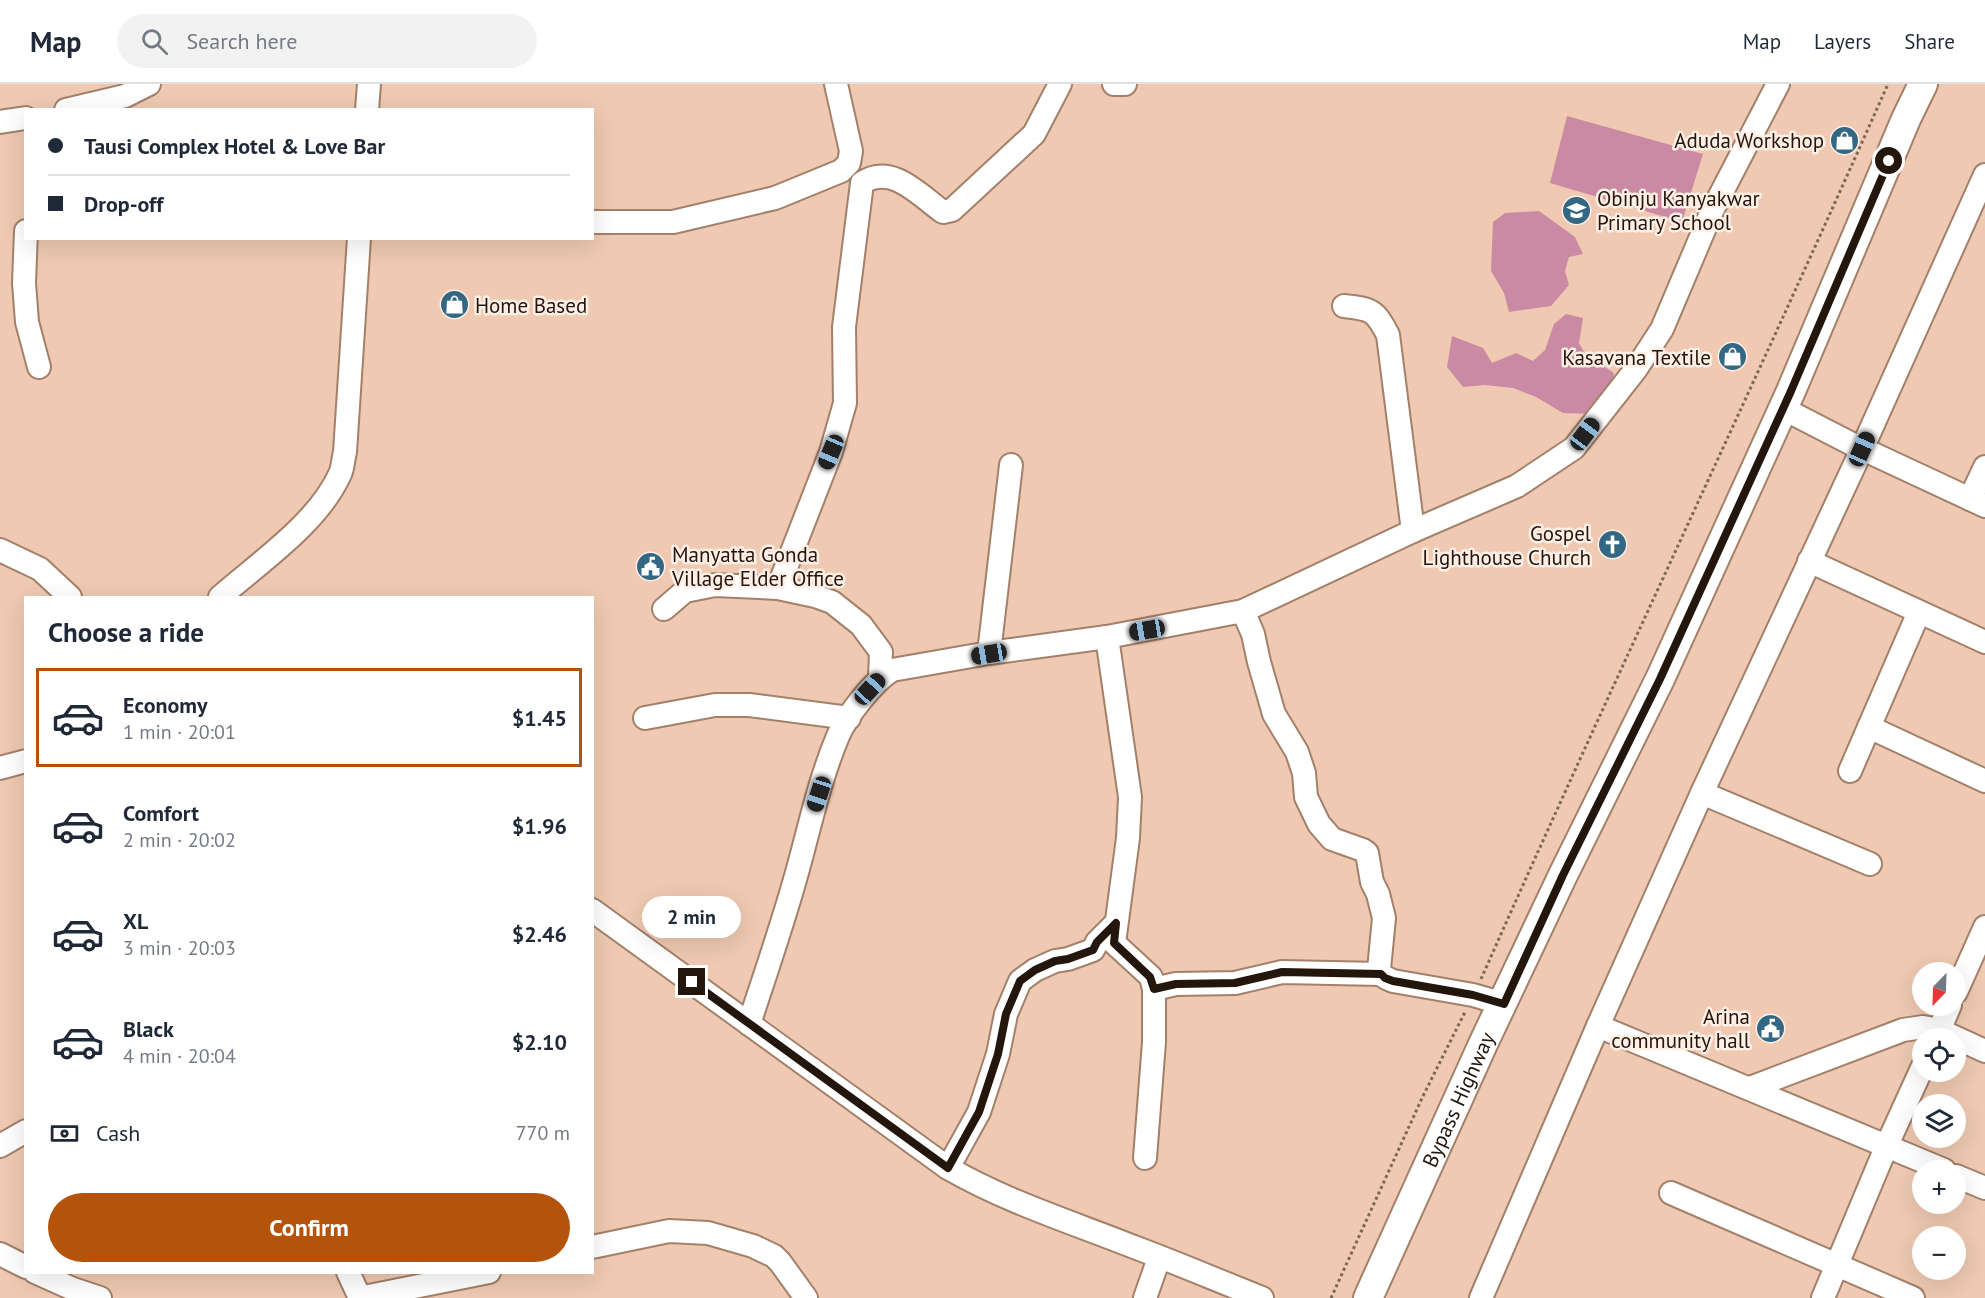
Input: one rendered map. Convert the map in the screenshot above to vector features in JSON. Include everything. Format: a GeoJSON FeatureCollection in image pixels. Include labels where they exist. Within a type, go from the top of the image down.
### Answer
{"type":"FeatureCollection","features":[{"type":"Feature","properties":{"kind":"main road","name":"Bypass Highway"},"geometry":{"type":"LineString","coordinates":[[1368,1298],[1563,875],[1660,679],[1782,408],[1923,84]]}},
{"type":"Feature","properties":{"kind":"street"},"geometry":{"type":"LineString","coordinates":[[74,108],[124,96],[148,84]]}},
{"type":"Feature","properties":{"kind":"street"},"geometry":{"type":"LineString","coordinates":[[367,108],[369,84]]}},
{"type":"Feature","properties":{"kind":"street"},"geometry":{"type":"LineString","coordinates":[[594,222],[673,222],[775,198],[841,171],[849,163],[851,151],[836,84]]}},
{"type":"Feature","properties":{"kind":"street"},"geometry":{"type":"LineString","coordinates":[[778,588],[831,452],[845,404],[844,327],[862,183],[875,176],[891,176],[943,212],[952,210],[1034,134],[1060,84]]}},
{"type":"Feature","properties":{"kind":"street"},"geometry":{"type":"LineString","coordinates":[[1114,84],[1125,84]]}},
{"type":"Feature","properties":{"kind":"street"},"geometry":{"type":"LineString","coordinates":[[749,1024],[838,735],[880,678],[892,670],[1107,638],[1244,611],[1413,531],[1516,486],[1574,448],[1636,369],[1662,329],[1712,211],[1778,84]]}},
{"type":"Feature","properties":{"kind":"street"},"geometry":{"type":"LineString","coordinates":[[0,122],[24,118]]}},
{"type":"Feature","properties":{"kind":"street"},"geometry":{"type":"LineString","coordinates":[[1481,1298],[1598,1026],[1702,793],[1862,449],[1976,219],[1985,175]]}},
{"type":"Feature","properties":{"kind":"street"},"geometry":{"type":"LineString","coordinates":[[26,240],[24,283],[27,322],[39,367]]}},
{"type":"Feature","properties":{"kind":"street"},"geometry":{"type":"LineString","coordinates":[[221,596],[304,524],[325,499],[341,472],[345,452],[359,240]]}},
{"type":"Feature","properties":{"kind":"street"},"geometry":{"type":"LineString","coordinates":[[1344,306],[1366,308],[1380,319],[1388,335],[1413,531]]}},
{"type":"Feature","properties":{"kind":"street"},"geometry":{"type":"LineString","coordinates":[[1782,408],[1862,449],[1981,487]]}},
{"type":"Feature","properties":{"kind":"street"},"geometry":{"type":"LineString","coordinates":[[989,654],[1011,465]]}},
{"type":"Feature","properties":{"kind":"street"},"geometry":{"type":"LineString","coordinates":[[0,550],[40,569],[69,596]]}},
{"type":"Feature","properties":{"kind":"street"},"geometry":{"type":"LineString","coordinates":[[1809,561],[1985,642]]}},
{"type":"Feature","properties":{"kind":"street"},"geometry":{"type":"LineString","coordinates":[[664,609],[685,591],[716,585],[778,588],[815,596],[832,602],[861,625],[881,652],[880,678]]}},
{"type":"Feature","properties":{"kind":"street"},"geometry":{"type":"LineString","coordinates":[[1244,611],[1253,634],[1258,662],[1274,714],[1297,752],[1304,773],[1306,798],[1319,824],[1332,838],[1367,853],[1372,882],[1384,918],[1379,969],[1381,974],[1393,981],[1473,995],[1504,1004]]}},
{"type":"Feature","properties":{"kind":"street"},"geometry":{"type":"LineString","coordinates":[[1850,771],[1919,612]]}},
{"type":"Feature","properties":{"kind":"street"},"geometry":{"type":"LineString","coordinates":[[1107,638],[1130,797],[1128,838],[1114,943],[1150,977],[1154,989],[1154,1042],[1145,1158]]}},
{"type":"Feature","properties":{"kind":"street"},"geometry":{"type":"LineString","coordinates":[[645,718],[714,705],[749,705],[849,718]]}},
{"type":"Feature","properties":{"kind":"street"},"geometry":{"type":"LineString","coordinates":[[1869,727],[1985,781]]}},
{"type":"Feature","properties":{"kind":"street"},"geometry":{"type":"LineString","coordinates":[[0,768],[24,762]]}},
{"type":"Feature","properties":{"kind":"street"},"geometry":{"type":"LineString","coordinates":[[1702,793],[1870,864]]}},
{"type":"Feature","properties":{"kind":"street"},"geometry":{"type":"LineString","coordinates":[[594,911],[948,1168],[979,1186],[1037,1212],[1262,1298]]}},
{"type":"Feature","properties":{"kind":"street"},"geometry":{"type":"LineString","coordinates":[[948,1168],[979,1112],[998,1054],[1006,1014],[1020,981],[1035,970],[1055,961],[1093,950],[1097,942],[1116,923]]}},
{"type":"Feature","properties":{"kind":"street"},"geometry":{"type":"LineString","coordinates":[[1966,970],[1985,927]]}},
{"type":"Feature","properties":{"kind":"street"},"geometry":{"type":"LineString","coordinates":[[1154,989],[1176,984],[1235,983],[1282,972],[1381,974]]}},
{"type":"Feature","properties":{"kind":"street"},"geometry":{"type":"LineString","coordinates":[[1598,1026],[1921,1160]]}},
{"type":"Feature","properties":{"kind":"street"},"geometry":{"type":"LineString","coordinates":[[1750,1088],[1903,1029],[1912,1028]]}},
{"type":"Feature","properties":{"kind":"street"},"geometry":{"type":"LineString","coordinates":[[1966,1044],[1985,1051]]}},
{"type":"Feature","properties":{"kind":"street"},"geometry":{"type":"LineString","coordinates":[[1823,1298],[1916,1082]]}},
{"type":"Feature","properties":{"kind":"street"},"geometry":{"type":"LineString","coordinates":[[0,1146],[24,1132]]}},
{"type":"Feature","properties":{"kind":"street"},"geometry":{"type":"LineString","coordinates":[[1966,1180],[1985,1188]]}},
{"type":"Feature","properties":{"kind":"street"},"geometry":{"type":"LineString","coordinates":[[1671,1193],[1913,1298]]}},
{"type":"Feature","properties":{"kind":"street"},"geometry":{"type":"LineString","coordinates":[[594,1247],[669,1231],[708,1233],[753,1246],[774,1256],[806,1298]]}},
{"type":"Feature","properties":{"kind":"street"},"geometry":{"type":"LineString","coordinates":[[0,1254],[24,1266]]}},
{"type":"Feature","properties":{"kind":"street"},"geometry":{"type":"LineString","coordinates":[[1145,1298],[1160,1258]]}},
{"type":"Feature","properties":{"kind":"street"},"geometry":{"type":"LineString","coordinates":[[349,1274],[359,1298],[458,1289],[485,1274]]}},
{"type":"Feature","properties":{"kind":"street"},"geometry":{"type":"LineString","coordinates":[[41,1283],[100,1298]]}},
{"type":"Feature","properties":{"kind":"path"},"geometry":{"type":"LineString","coordinates":[[1331,1298],[1423,1096],[1473,995],[1888,84]]}},
{"type":"Feature","properties":{"kind":"shaded area"},"geometry":{"type":"Polygon","coordinates":[[[1567,116],[1703,154],[1682,222],[1550,183],[1567,116]]]}},
{"type":"Feature","properties":{"kind":"shaded area"},"geometry":{"type":"Polygon","coordinates":[[[1539,211],[1575,237],[1583,254],[1569,257],[1565,271],[1569,285],[1551,306],[1509,312],[1504,293],[1491,271],[1493,222],[1505,213],[1539,211]]]}},
{"type":"Feature","properties":{"kind":"shaded area"},"geometry":{"type":"Polygon","coordinates":[[[1566,314],[1583,318],[1579,343],[1585,354],[1614,373],[1610,398],[1596,414],[1563,413],[1536,397],[1513,388],[1485,385],[1463,387],[1447,367],[1452,336],[1483,348],[1492,363],[1516,353],[1533,361],[1545,350],[1554,324],[1566,314]]]}},
{"type":"Feature","properties":{"kind":"place","name":"Aduda Workshop"},"geometry":{"type":"Point","coordinates":[1845,140]}},
{"type":"Feature","properties":{"kind":"place","name":"Obinju Kanyakwar Primary School"},"geometry":{"type":"Point","coordinates":[1576,210]}},
{"type":"Feature","properties":{"kind":"place","name":"Home Based"},"geometry":{"type":"Point","coordinates":[454,305]}},
{"type":"Feature","properties":{"kind":"place","name":"Kasavana Textile"},"geometry":{"type":"Point","coordinates":[1732,357]}},
{"type":"Feature","properties":{"kind":"place","name":"Gospel Lighthouse Church"},"geometry":{"type":"Point","coordinates":[1612,545]}},
{"type":"Feature","properties":{"kind":"place","name":"Manyatta Gonda Village Elder Office"},"geometry":{"type":"Point","coordinates":[651,566]}},
{"type":"Feature","properties":{"kind":"place","name":"Arina community hall"},"geometry":{"type":"Point","coordinates":[1771,1028]}},
{"type":"Feature","properties":{"kind":"route"},"geometry":{"type":"LineString","coordinates":[[692,982],[948,1168],[979,1112],[998,1054],[1006,1014],[1020,981],[1035,970],[1055,961],[1093,950],[1097,942],[1116,923],[1114,943],[1150,977],[1154,989],[1176,984],[1235,983],[1282,972],[1381,974],[1393,981],[1473,995],[1504,1004],[1563,875],[1660,679],[1791,391],[1889,161]]}}]}
